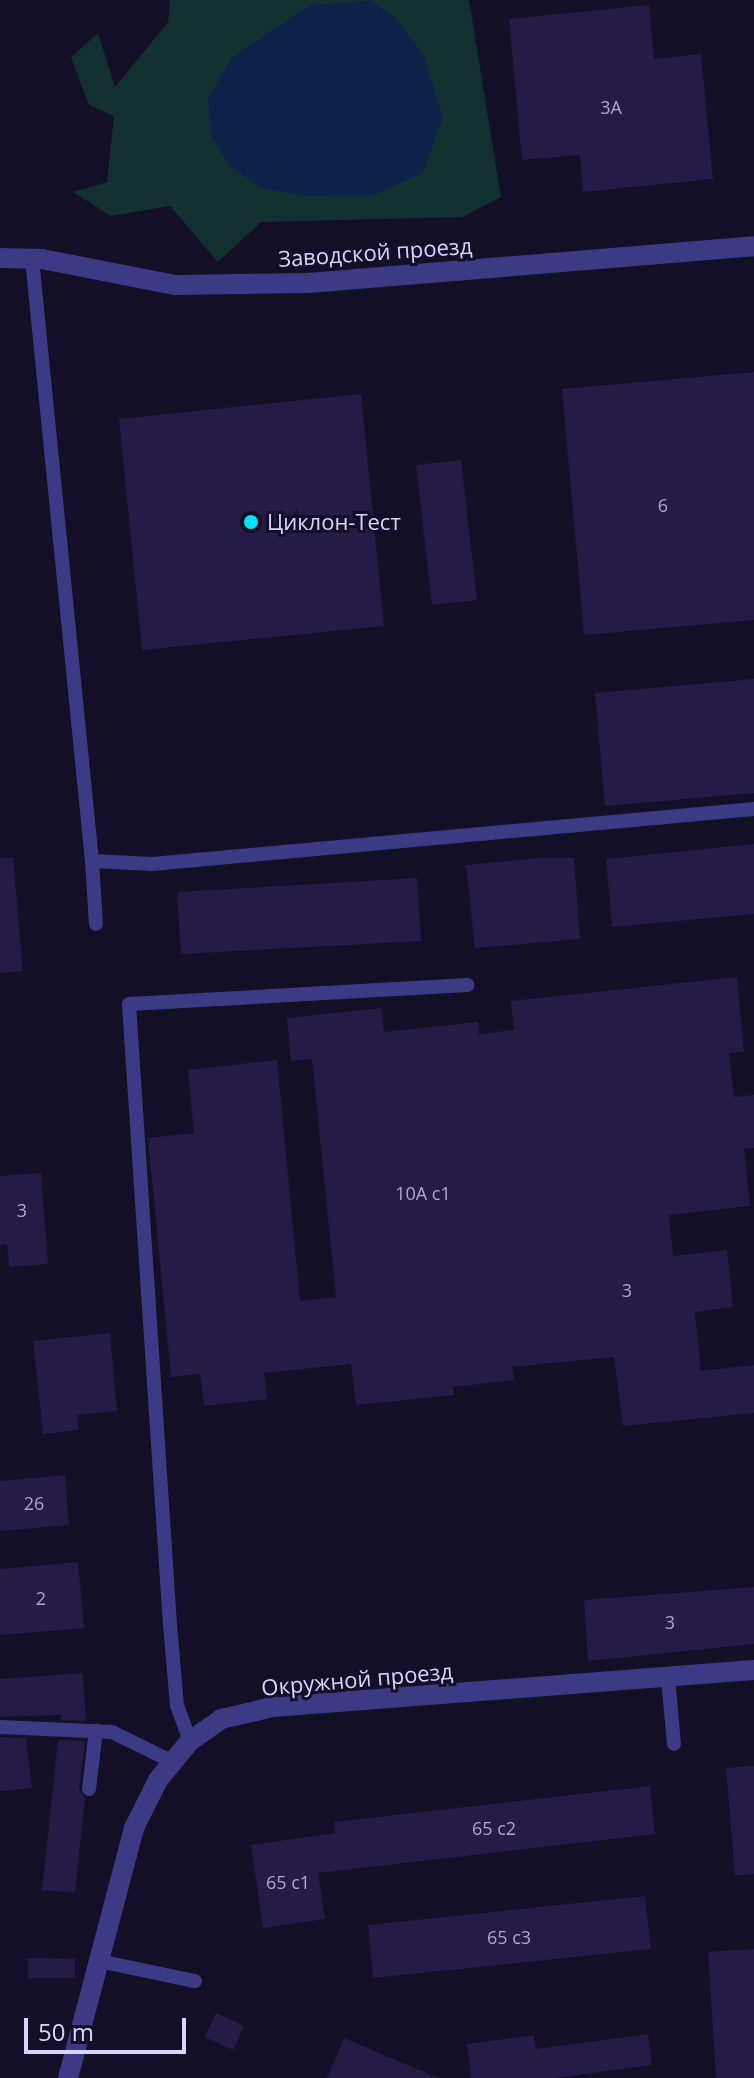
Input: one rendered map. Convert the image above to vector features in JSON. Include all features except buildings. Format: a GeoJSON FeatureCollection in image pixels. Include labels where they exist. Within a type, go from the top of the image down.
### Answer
{"type":"FeatureCollection","features":[{"type":"Feature","properties":{"kind":"street","name":"Заводской проезд"},"geometry":{"type":"LineString","coordinates":[[0,258],[32,259],[175,285],[308,283],[754,246]]}},
{"type":"Feature","properties":{"kind":"street","name":"Окружной проезд"},"geometry":{"type":"LineString","coordinates":[[68,2078],[134,1828],[173,1762],[190,1741],[221,1719],[273,1707],[754,1670]]}},
{"type":"Feature","properties":{"kind":"lane"},"geometry":{"type":"LineString","coordinates":[[32,259],[96,924]]}},
{"type":"Feature","properties":{"kind":"lane"},"geometry":{"type":"LineString","coordinates":[[92,861],[152,864],[754,809]]}},
{"type":"Feature","properties":{"kind":"lane"},"geometry":{"type":"LineString","coordinates":[[190,1741],[177,1706],[170,1625],[129,1004],[467,985]]}},
{"type":"Feature","properties":{"kind":"lane"},"geometry":{"type":"LineString","coordinates":[[668,1678],[674,1744]]}},
{"type":"Feature","properties":{"kind":"lane"},"geometry":{"type":"LineString","coordinates":[[0,1727],[96,1730],[123,1736],[173,1762]]}},
{"type":"Feature","properties":{"kind":"lane"},"geometry":{"type":"LineString","coordinates":[[89,1789],[96,1730]]}},
{"type":"Feature","properties":{"kind":"lane"},"geometry":{"type":"LineString","coordinates":[[99,1961],[195,1981]]}},
{"type":"Feature","properties":{"kind":"green space"},"geometry":{"type":"Polygon","coordinates":[[[170,0],[469,0],[501,197],[462,217],[261,222],[218,262],[170,206],[111,216],[73,192],[107,182],[114,116],[89,105],[71,57],[98,33],[115,87],[168,22],[170,0]]]}},
{"type":"Feature","properties":{"kind":"water"},"geometry":{"type":"Polygon","coordinates":[[[370,1],[396,18],[424,56],[443,118],[423,173],[374,195],[303,196],[262,188],[230,166],[211,136],[208,99],[232,57],[310,5],[370,1]]]}},
{"type":"Feature","properties":{"kind":"place","name":"Циклон-Тест"},"geometry":{"type":"Point","coordinates":[251,522]}}]}
